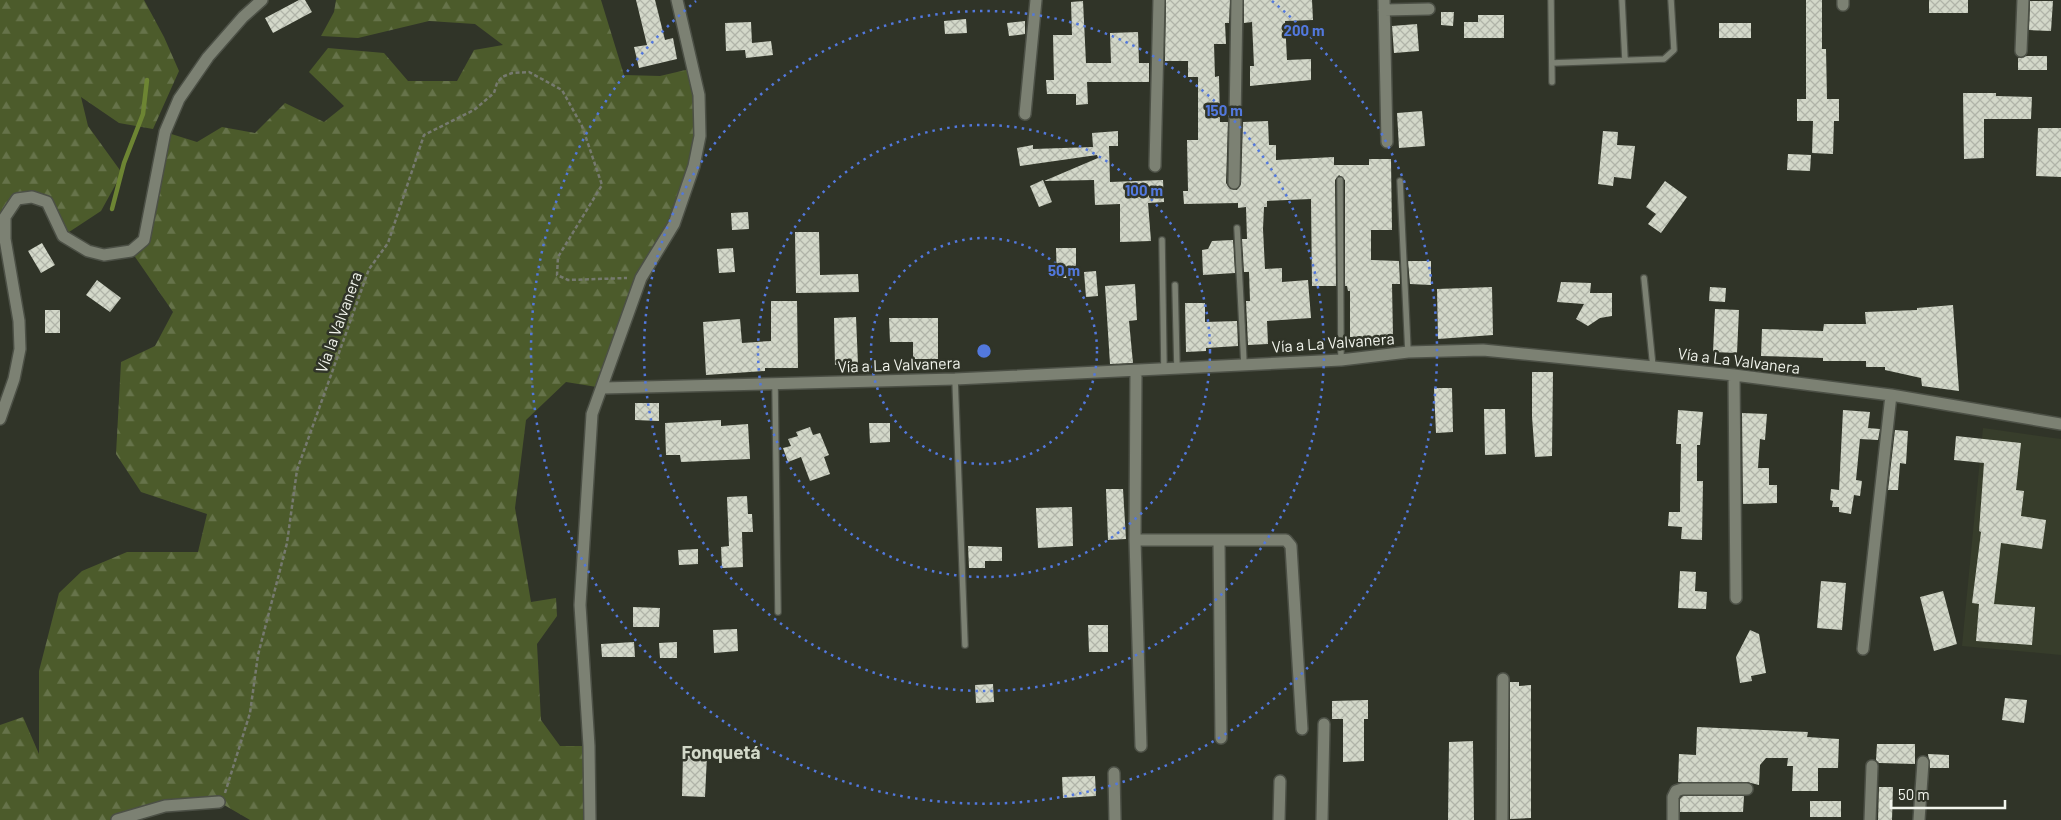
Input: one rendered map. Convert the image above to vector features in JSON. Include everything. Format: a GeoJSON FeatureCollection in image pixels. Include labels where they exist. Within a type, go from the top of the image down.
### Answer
{"type":"FeatureCollection","features":[{"type":"Feature","properties":{"kind":"street"},"geometry":{"type":"LineString","coordinates":[[0,419],[14,379],[20,349],[19,320],[4,239],[5,217],[17,199],[32,197],[47,202],[63,236],[88,251],[104,255],[131,251],[137,246],[144,240],[148,228],[165,132],[179,99],[208,57],[243,16],[262,0]]}},
{"type":"Feature","properties":{"kind":"street"},"geometry":{"type":"LineString","coordinates":[[590,820],[589,746],[580,605],[592,414],[603,388],[641,278],[674,224],[694,166],[700,136],[699,95],[677,0]]}},
{"type":"Feature","properties":{"kind":"street"},"geometry":{"type":"LineString","coordinates":[[1025,114],[1036,0]]}},
{"type":"Feature","properties":{"kind":"street"},"geometry":{"type":"LineString","coordinates":[[1155,166],[1160,0]]}},
{"type":"Feature","properties":{"kind":"street"},"geometry":{"type":"LineString","coordinates":[[1234,183],[1237,0]]}},
{"type":"Feature","properties":{"kind":"street"},"geometry":{"type":"LineString","coordinates":[[2021,51],[2023,0]]}},
{"type":"Feature","properties":{"kind":"street"},"geometry":{"type":"LineString","coordinates":[[1387,142],[1384,5],[1429,8]]}},
{"type":"Feature","properties":{"kind":"street","name":"Vía a La Valvanera"},"geometry":{"type":"LineString","coordinates":[[603,388],[955,379],[1341,360],[1408,352],[1483,350],[1734,375],[1891,395],[2061,424]]}},
{"type":"Feature","properties":{"kind":"street"},"geometry":{"type":"LineString","coordinates":[[1136,371],[1135,540],[1141,746]]}},
{"type":"Feature","properties":{"kind":"street"},"geometry":{"type":"LineString","coordinates":[[1734,375],[1736,598]]}},
{"type":"Feature","properties":{"kind":"street"},"geometry":{"type":"LineString","coordinates":[[1863,649],[1891,395]]}},
{"type":"Feature","properties":{"kind":"street"},"geometry":{"type":"LineString","coordinates":[[1135,540],[1219,541],[1277,538],[1286,540],[1292,546],[1302,729]]}},
{"type":"Feature","properties":{"kind":"street"},"geometry":{"type":"LineString","coordinates":[[1219,541],[1221,738]]}},
{"type":"Feature","properties":{"kind":"street"},"geometry":{"type":"LineString","coordinates":[[1502,820],[1503,679]]}},
{"type":"Feature","properties":{"kind":"street"},"geometry":{"type":"LineString","coordinates":[[1322,820],[1324,724]]}},
{"type":"Feature","properties":{"kind":"street"},"geometry":{"type":"LineString","coordinates":[[1919,820],[1923,762]]}},
{"type":"Feature","properties":{"kind":"street"},"geometry":{"type":"LineString","coordinates":[[1870,820],[1872,766]]}},
{"type":"Feature","properties":{"kind":"street"},"geometry":{"type":"LineString","coordinates":[[1114,773],[1115,820]]}},
{"type":"Feature","properties":{"kind":"street"},"geometry":{"type":"LineString","coordinates":[[1279,820],[1280,781]]}},
{"type":"Feature","properties":{"kind":"street"},"geometry":{"type":"LineString","coordinates":[[1673,820],[1673,797],[1676,791],[1682,789],[1747,789]]}},
{"type":"Feature","properties":{"kind":"street"},"geometry":{"type":"LineString","coordinates":[[117,820],[165,806],[219,802]]}},
{"type":"Feature","properties":{"kind":"lane"},"geometry":{"type":"LineString","coordinates":[[1551,0],[1552,82]]}},
{"type":"Feature","properties":{"kind":"lane"},"geometry":{"type":"LineString","coordinates":[[1622,0],[1625,60]]}},
{"type":"Feature","properties":{"kind":"lane"},"geometry":{"type":"LineString","coordinates":[[1552,63],[1664,59],[1674,50],[1671,0]]}},
{"type":"Feature","properties":{"kind":"lane"},"geometry":{"type":"LineString","coordinates":[[1340,180],[1341,360]]}},
{"type":"Feature","properties":{"kind":"lane"},"geometry":{"type":"LineString","coordinates":[[1400,181],[1408,352]]}},
{"type":"Feature","properties":{"kind":"lane"},"geometry":{"type":"LineString","coordinates":[[1237,228],[1244,364]]}},
{"type":"Feature","properties":{"kind":"lane"},"geometry":{"type":"LineString","coordinates":[[1162,240],[1164,369]]}},
{"type":"Feature","properties":{"kind":"lane"},"geometry":{"type":"LineString","coordinates":[[1644,278],[1653,367]]}},
{"type":"Feature","properties":{"kind":"lane"},"geometry":{"type":"LineString","coordinates":[[1175,285],[1177,368]]}},
{"type":"Feature","properties":{"kind":"lane"},"geometry":{"type":"LineString","coordinates":[[955,379],[965,646]]}},
{"type":"Feature","properties":{"kind":"lane"},"geometry":{"type":"LineString","coordinates":[[775,384],[778,612]]}},
{"type":"Feature","properties":{"kind":"path","name":"Vía la Valvanera"},"geometry":{"type":"LineString","coordinates":[[219,802],[232,776],[250,713],[258,655],[287,543],[297,470],[369,269],[388,243],[424,135],[474,110],[494,93],[502,76],[512,73],[529,72],[562,90],[582,126],[602,185],[558,257],[557,275],[575,280],[641,278]]}},
{"type":"Feature","properties":{"kind":"shaded area"},"geometry":{"type":"Polygon","coordinates":[[[1983,428],[2061,439],[2061,655],[1962,646],[1983,428]]]}},
{"type":"Feature","properties":{"kind":"green space"},"geometry":{"type":"Polygon","coordinates":[[[0,0],[144,0],[164,37],[179,71],[153,129],[119,123],[81,97],[88,126],[122,173],[101,211],[63,236],[47,202],[17,199],[0,238],[0,0]]]}},
{"type":"Feature","properties":{"kind":"green space"},"geometry":{"type":"Polygon","coordinates":[[[336,0],[601,0],[624,75],[660,76],[694,68],[700,136],[674,224],[641,278],[603,388],[566,382],[526,420],[515,508],[531,602],[556,598],[557,616],[537,644],[541,720],[560,746],[589,746],[590,820],[250,820],[219,802],[117,820],[0,820],[0,725],[23,717],[39,754],[39,671],[59,593],[82,571],[127,552],[198,552],[207,514],[141,492],[116,454],[121,362],[155,346],[173,312],[131,251],[144,240],[165,132],[197,142],[222,127],[255,133],[285,103],[324,122],[344,106],[309,72],[328,48],[384,53],[408,81],[457,81],[474,50],[503,45],[475,24],[429,21],[358,38],[321,36],[334,12],[336,0]]]}},
{"type":"Feature","properties":{"kind":"building"},"geometry":{"type":"Polygon","coordinates":[[[299,0],[305,0],[312,12],[273,33],[265,18],[299,0]]]}},
{"type":"Feature","properties":{"kind":"building"},"geometry":{"type":"Polygon","coordinates":[[[636,0],[655,0],[665,40],[673,38],[677,59],[639,68],[634,47],[647,45],[636,0]]]}},
{"type":"Feature","properties":{"kind":"building"},"geometry":{"type":"Polygon","coordinates":[[[1166,0],[1230,0],[1229,23],[1225,23],[1226,44],[1214,44],[1215,77],[1219,76],[1220,122],[1228,122],[1226,183],[1230,189],[1237,190],[1241,184],[1243,122],[1268,121],[1269,145],[1276,145],[1276,160],[1334,157],[1334,165],[1369,165],[1369,159],[1391,159],[1392,230],[1371,230],[1371,260],[1399,261],[1400,284],[1392,284],[1393,337],[1350,337],[1350,291],[1345,286],[1345,180],[1339,175],[1335,180],[1336,286],[1312,286],[1311,199],[1267,201],[1267,207],[1264,207],[1263,229],[1265,269],[1282,268],[1282,282],[1308,280],[1311,318],[1267,321],[1268,344],[1248,345],[1246,301],[1250,301],[1249,272],[1244,272],[1242,239],[1247,239],[1246,207],[1238,208],[1238,203],[1184,204],[1183,191],[1188,191],[1187,140],[1198,140],[1198,77],[1188,77],[1188,61],[1165,61],[1166,0]]]}},
{"type":"Feature","properties":{"kind":"building"},"geometry":{"type":"Polygon","coordinates":[[[1244,0],[1312,0],[1313,20],[1285,21],[1287,60],[1311,59],[1311,80],[1250,86],[1250,66],[1254,66],[1252,22],[1244,23],[1244,0]]]}},
{"type":"Feature","properties":{"kind":"building"},"geometry":{"type":"Polygon","coordinates":[[[1806,0],[1822,0],[1822,49],[1826,49],[1827,99],[1839,99],[1839,121],[1834,121],[1833,154],[1812,153],[1813,121],[1797,121],[1797,99],[1806,99],[1806,0]]]}},
{"type":"Feature","properties":{"kind":"building"},"geometry":{"type":"Polygon","coordinates":[[[1929,0],[1968,0],[1968,13],[1929,13],[1929,0]]]}},
{"type":"Feature","properties":{"kind":"building"},"geometry":{"type":"Polygon","coordinates":[[[1083,1],[1086,63],[1111,63],[1110,33],[1138,32],[1139,63],[1149,63],[1149,82],[1087,82],[1088,104],[1076,105],[1076,94],[1047,94],[1046,80],[1054,80],[1053,35],[1072,35],[1071,2],[1083,1]]]}},
{"type":"Feature","properties":{"kind":"building"},"geometry":{"type":"Polygon","coordinates":[[[2030,1],[2053,1],[2051,31],[2029,30],[2030,1]]]}},
{"type":"Feature","properties":{"kind":"building"},"geometry":{"type":"Polygon","coordinates":[[[1441,12],[1454,12],[1453,26],[1441,25],[1441,12]]]}},
{"type":"Feature","properties":{"kind":"building"},"geometry":{"type":"Polygon","coordinates":[[[1478,15],[1504,15],[1504,38],[1464,38],[1464,22],[1478,22],[1478,15]]]}},
{"type":"Feature","properties":{"kind":"building"},"geometry":{"type":"Polygon","coordinates":[[[966,19],[967,33],[945,34],[944,21],[966,19]]]}},
{"type":"Feature","properties":{"kind":"building"},"geometry":{"type":"Polygon","coordinates":[[[1025,21],[1025,34],[1009,36],[1007,23],[1025,21]]]}},
{"type":"Feature","properties":{"kind":"building"},"geometry":{"type":"Polygon","coordinates":[[[751,22],[752,43],[771,41],[773,55],[746,58],[745,50],[726,51],[725,23],[751,22]]]}},
{"type":"Feature","properties":{"kind":"building"},"geometry":{"type":"Polygon","coordinates":[[[1719,23],[1751,23],[1751,38],[1719,38],[1719,23]]]}},
{"type":"Feature","properties":{"kind":"building"},"geometry":{"type":"Polygon","coordinates":[[[1417,24],[1419,51],[1394,53],[1392,26],[1417,24]]]}},
{"type":"Feature","properties":{"kind":"building"},"geometry":{"type":"Polygon","coordinates":[[[2047,56],[2047,70],[2018,70],[2018,58],[2047,56]]]}},
{"type":"Feature","properties":{"kind":"building"},"geometry":{"type":"Polygon","coordinates":[[[1963,93],[1996,93],[1996,96],[2032,97],[2031,119],[1984,119],[1984,158],[1964,159],[1963,93]]]}},
{"type":"Feature","properties":{"kind":"building"},"geometry":{"type":"Polygon","coordinates":[[[1422,111],[1425,146],[1399,148],[1397,113],[1422,111]]]}},
{"type":"Feature","properties":{"kind":"building"},"geometry":{"type":"Polygon","coordinates":[[[2038,128],[2061,128],[2061,177],[2036,176],[2038,128]]]}},
{"type":"Feature","properties":{"kind":"building"},"geometry":{"type":"Polygon","coordinates":[[[1118,131],[1118,146],[1109,146],[1110,182],[1163,180],[1164,202],[1148,203],[1151,241],[1120,242],[1120,204],[1095,205],[1094,180],[1044,181],[1098,158],[1097,155],[1020,166],[1017,148],[1033,145],[1033,149],[1093,147],[1092,133],[1118,131]]]}},
{"type":"Feature","properties":{"kind":"building"},"geometry":{"type":"Polygon","coordinates":[[[1603,131],[1618,132],[1617,145],[1635,146],[1631,179],[1614,177],[1613,186],[1598,184],[1603,131]]]}},
{"type":"Feature","properties":{"kind":"building"},"geometry":{"type":"Polygon","coordinates":[[[1788,154],[1811,155],[1810,171],[1787,170],[1788,154]]]}},
{"type":"Feature","properties":{"kind":"building"},"geometry":{"type":"Polygon","coordinates":[[[1043,180],[1052,202],[1039,207],[1030,186],[1043,180]]]}},
{"type":"Feature","properties":{"kind":"building"},"geometry":{"type":"Polygon","coordinates":[[[1665,181],[1687,197],[1661,233],[1648,224],[1656,214],[1646,207],[1665,181]]]}},
{"type":"Feature","properties":{"kind":"building"},"geometry":{"type":"Polygon","coordinates":[[[748,212],[749,229],[732,230],[731,213],[748,212]]]}},
{"type":"Feature","properties":{"kind":"building"},"geometry":{"type":"Polygon","coordinates":[[[795,232],[819,232],[820,275],[858,274],[859,292],[796,293],[795,232]]]}},
{"type":"Feature","properties":{"kind":"building"},"geometry":{"type":"Polygon","coordinates":[[[1233,240],[1235,273],[1203,275],[1202,250],[1208,249],[1212,241],[1233,240]]]}},
{"type":"Feature","properties":{"kind":"building"},"geometry":{"type":"Polygon","coordinates":[[[42,243],[55,265],[41,273],[28,251],[42,243]]]}},
{"type":"Feature","properties":{"kind":"building"},"geometry":{"type":"Polygon","coordinates":[[[733,248],[735,272],[719,273],[717,249],[733,248]]]}},
{"type":"Feature","properties":{"kind":"building"},"geometry":{"type":"Polygon","coordinates":[[[1056,248],[1076,248],[1076,278],[1057,278],[1056,248]]]}},
{"type":"Feature","properties":{"kind":"building"},"geometry":{"type":"Polygon","coordinates":[[[1408,261],[1431,261],[1431,285],[1410,284],[1408,261]]]}},
{"type":"Feature","properties":{"kind":"building"},"geometry":{"type":"Polygon","coordinates":[[[1096,271],[1098,296],[1086,297],[1084,272],[1096,271]]]}},
{"type":"Feature","properties":{"kind":"building"},"geometry":{"type":"Polygon","coordinates":[[[97,280],[121,298],[110,312],[86,295],[97,280]]]}},
{"type":"Feature","properties":{"kind":"building"},"geometry":{"type":"Polygon","coordinates":[[[1561,282],[1591,283],[1590,293],[1612,293],[1612,316],[1600,318],[1588,326],[1576,319],[1584,304],[1557,302],[1561,282]]]}},
{"type":"Feature","properties":{"kind":"building"},"geometry":{"type":"Polygon","coordinates":[[[1135,284],[1137,320],[1129,321],[1133,363],[1110,364],[1105,286],[1135,284]]]}},
{"type":"Feature","properties":{"kind":"building"},"geometry":{"type":"Polygon","coordinates":[[[1492,287],[1493,335],[1438,339],[1437,289],[1492,287]]]}},
{"type":"Feature","properties":{"kind":"building"},"geometry":{"type":"Polygon","coordinates":[[[1710,287],[1726,288],[1725,302],[1709,301],[1710,287]]]}},
{"type":"Feature","properties":{"kind":"building"},"geometry":{"type":"Polygon","coordinates":[[[771,301],[797,301],[798,368],[765,368],[765,371],[706,375],[703,322],[740,319],[742,343],[771,341],[771,301]]]}},
{"type":"Feature","properties":{"kind":"building"},"geometry":{"type":"Polygon","coordinates":[[[1185,303],[1205,303],[1205,322],[1237,321],[1238,346],[1206,348],[1206,351],[1186,352],[1185,303]]]}},
{"type":"Feature","properties":{"kind":"building"},"geometry":{"type":"Polygon","coordinates":[[[1953,305],[1959,391],[1922,386],[1921,378],[1885,370],[1885,367],[1866,367],[1866,361],[1823,361],[1823,358],[1761,356],[1762,329],[1823,331],[1824,324],[1866,324],[1865,312],[1917,310],[1917,308],[1953,305]]]}},
{"type":"Feature","properties":{"kind":"building"},"geometry":{"type":"Polygon","coordinates":[[[1715,309],[1739,310],[1737,353],[1713,352],[1715,309]]]}},
{"type":"Feature","properties":{"kind":"building"},"geometry":{"type":"Polygon","coordinates":[[[45,310],[60,310],[60,333],[45,333],[45,310]]]}},
{"type":"Feature","properties":{"kind":"building"},"geometry":{"type":"Polygon","coordinates":[[[856,317],[858,364],[835,365],[834,318],[856,317]]]}},
{"type":"Feature","properties":{"kind":"building"},"geometry":{"type":"Polygon","coordinates":[[[889,318],[938,318],[938,359],[913,359],[913,342],[890,342],[889,318]]]}},
{"type":"Feature","properties":{"kind":"building"},"geometry":{"type":"Polygon","coordinates":[[[1532,372],[1553,372],[1552,456],[1535,457],[1532,417],[1532,372]]]}},
{"type":"Feature","properties":{"kind":"building"},"geometry":{"type":"Polygon","coordinates":[[[1434,388],[1452,388],[1453,432],[1436,433],[1434,388]]]}},
{"type":"Feature","properties":{"kind":"building"},"geometry":{"type":"Polygon","coordinates":[[[635,403],[659,403],[659,421],[635,420],[635,403]]]}},
{"type":"Feature","properties":{"kind":"building"},"geometry":{"type":"Polygon","coordinates":[[[1484,409],[1505,409],[1506,454],[1485,455],[1484,409]]]}},
{"type":"Feature","properties":{"kind":"building"},"geometry":{"type":"Polygon","coordinates":[[[1678,410],[1703,412],[1700,445],[1697,445],[1697,481],[1703,481],[1702,540],[1681,539],[1682,527],[1668,526],[1669,512],[1680,512],[1681,444],[1676,444],[1678,410]]]}},
{"type":"Feature","properties":{"kind":"building"},"geometry":{"type":"Polygon","coordinates":[[[1843,410],[1870,412],[1868,428],[1880,429],[1878,440],[1860,439],[1856,480],[1862,481],[1860,496],[1854,495],[1851,514],[1839,512],[1839,507],[1832,507],[1833,501],[1830,500],[1831,489],[1839,490],[1843,410]]]}},
{"type":"Feature","properties":{"kind":"building"},"geometry":{"type":"Polygon","coordinates":[[[1742,413],[1767,414],[1765,440],[1760,439],[1758,468],[1769,468],[1769,485],[1777,485],[1777,503],[1743,504],[1742,413]]]}},
{"type":"Feature","properties":{"kind":"building"},"geometry":{"type":"Polygon","coordinates":[[[721,420],[721,426],[748,424],[750,459],[681,462],[680,455],[666,455],[665,423],[721,420]]]}},
{"type":"Feature","properties":{"kind":"building"},"geometry":{"type":"Polygon","coordinates":[[[869,423],[890,423],[890,442],[870,443],[869,423]]]}},
{"type":"Feature","properties":{"kind":"building"},"geometry":{"type":"Polygon","coordinates":[[[810,427],[813,435],[820,433],[829,455],[824,457],[830,474],[810,481],[801,457],[788,462],[783,448],[791,446],[788,439],[798,436],[796,432],[810,427]]]}},
{"type":"Feature","properties":{"kind":"building"},"geometry":{"type":"Polygon","coordinates":[[[1895,430],[1908,431],[1906,464],[1900,463],[1898,490],[1888,490],[1895,430]]]}},
{"type":"Feature","properties":{"kind":"building"},"geometry":{"type":"Polygon","coordinates":[[[1956,436],[2021,443],[2016,490],[2024,491],[2021,516],[2046,520],[2042,549],[2001,543],[1994,604],[2035,607],[2032,645],[1976,641],[1979,604],[1972,603],[1981,532],[1979,531],[1984,463],[1954,460],[1956,436]]]}},
{"type":"Feature","properties":{"kind":"building"},"geometry":{"type":"Polygon","coordinates":[[[1106,489],[1123,489],[1126,539],[1108,540],[1106,489]]]}},
{"type":"Feature","properties":{"kind":"building"},"geometry":{"type":"Polygon","coordinates":[[[747,496],[748,514],[752,514],[753,532],[742,532],[743,567],[722,568],[721,547],[729,546],[727,497],[747,496]]]}},
{"type":"Feature","properties":{"kind":"building"},"geometry":{"type":"Polygon","coordinates":[[[1072,507],[1073,546],[1038,548],[1036,508],[1072,507]]]}},
{"type":"Feature","properties":{"kind":"building"},"geometry":{"type":"Polygon","coordinates":[[[968,546],[1002,547],[1002,561],[985,561],[985,568],[969,568],[968,546]]]}},
{"type":"Feature","properties":{"kind":"building"},"geometry":{"type":"Polygon","coordinates":[[[698,549],[698,564],[679,565],[678,550],[698,549]]]}},
{"type":"Feature","properties":{"kind":"building"},"geometry":{"type":"Polygon","coordinates":[[[1680,571],[1696,572],[1695,591],[1707,592],[1706,609],[1678,608],[1680,571]]]}},
{"type":"Feature","properties":{"kind":"building"},"geometry":{"type":"Polygon","coordinates":[[[1821,581],[1846,583],[1842,630],[1817,628],[1821,581]]]}},
{"type":"Feature","properties":{"kind":"building"},"geometry":{"type":"Polygon","coordinates":[[[1943,591],[1957,644],[1934,651],[1920,597],[1943,591]]]}},
{"type":"Feature","properties":{"kind":"building"},"geometry":{"type":"Polygon","coordinates":[[[633,607],[660,608],[659,627],[633,627],[633,607]]]}},
{"type":"Feature","properties":{"kind":"building"},"geometry":{"type":"Polygon","coordinates":[[[1088,625],[1108,625],[1108,652],[1089,652],[1088,625]]]}},
{"type":"Feature","properties":{"kind":"building"},"geometry":{"type":"Polygon","coordinates":[[[737,629],[738,651],[714,653],[713,630],[737,629]]]}},
{"type":"Feature","properties":{"kind":"building"},"geometry":{"type":"Polygon","coordinates":[[[1750,630],[1759,634],[1766,673],[1751,676],[1752,681],[1740,683],[1736,657],[1750,630]]]}},
{"type":"Feature","properties":{"kind":"building"},"geometry":{"type":"Polygon","coordinates":[[[634,642],[635,657],[602,657],[601,644],[634,642]]]}},
{"type":"Feature","properties":{"kind":"building"},"geometry":{"type":"Polygon","coordinates":[[[677,642],[677,658],[660,658],[659,643],[677,642]]]}},
{"type":"Feature","properties":{"kind":"building"},"geometry":{"type":"Polygon","coordinates":[[[1510,682],[1519,682],[1519,686],[1531,685],[1531,818],[1510,819],[1510,682]]]}},
{"type":"Feature","properties":{"kind":"building"},"geometry":{"type":"Polygon","coordinates":[[[993,684],[994,702],[976,703],[975,685],[993,684]]]}},
{"type":"Feature","properties":{"kind":"building"},"geometry":{"type":"Polygon","coordinates":[[[2005,698],[2027,700],[2024,723],[2002,720],[2005,698]]]}},
{"type":"Feature","properties":{"kind":"building"},"geometry":{"type":"Polygon","coordinates":[[[1368,700],[1368,719],[1364,719],[1364,761],[1343,762],[1343,719],[1332,719],[1332,701],[1368,700]]]}},
{"type":"Feature","properties":{"kind":"building"},"geometry":{"type":"Polygon","coordinates":[[[1697,727],[1808,732],[1807,737],[1839,739],[1838,768],[1818,768],[1818,791],[1792,791],[1793,766],[1787,766],[1788,758],[1766,758],[1760,765],[1759,785],[1747,782],[1678,782],[1679,754],[1696,755],[1697,727]]]}},
{"type":"Feature","properties":{"kind":"building"},"geometry":{"type":"Polygon","coordinates":[[[1473,741],[1474,820],[1448,820],[1449,742],[1473,741]]]}},
{"type":"Feature","properties":{"kind":"building"},"geometry":{"type":"Polygon","coordinates":[[[1877,744],[1915,744],[1915,764],[1879,763],[1876,760],[1877,744]]]}},
{"type":"Feature","properties":{"kind":"building"},"geometry":{"type":"Polygon","coordinates":[[[1928,754],[1949,755],[1949,768],[1930,768],[1928,754]]]}},
{"type":"Feature","properties":{"kind":"building"},"geometry":{"type":"Polygon","coordinates":[[[683,755],[707,756],[705,797],[682,796],[683,755]]]}},
{"type":"Feature","properties":{"kind":"building"},"geometry":{"type":"Polygon","coordinates":[[[1095,776],[1096,796],[1063,798],[1062,777],[1095,776]]]}},
{"type":"Feature","properties":{"kind":"building"},"geometry":{"type":"Polygon","coordinates":[[[1879,787],[1893,787],[1892,820],[1878,820],[1879,787]]]}},
{"type":"Feature","properties":{"kind":"building"},"geometry":{"type":"Polygon","coordinates":[[[1683,796],[1744,796],[1743,812],[1680,812],[1680,799],[1683,796]]]}},
{"type":"Feature","properties":{"kind":"building"},"geometry":{"type":"Polygon","coordinates":[[[1810,801],[1841,801],[1841,817],[1810,817],[1810,801]]]}},
{"type":"Feature","properties":{"kind":"waterway"},"geometry":{"type":"LineString","coordinates":[[112,209],[124,163],[143,114],[147,80]]}},
{"type":"Feature","properties":{"kind":"district","name":"Fonquetá"},"geometry":{"type":"Point","coordinates":[721,751]}}]}
